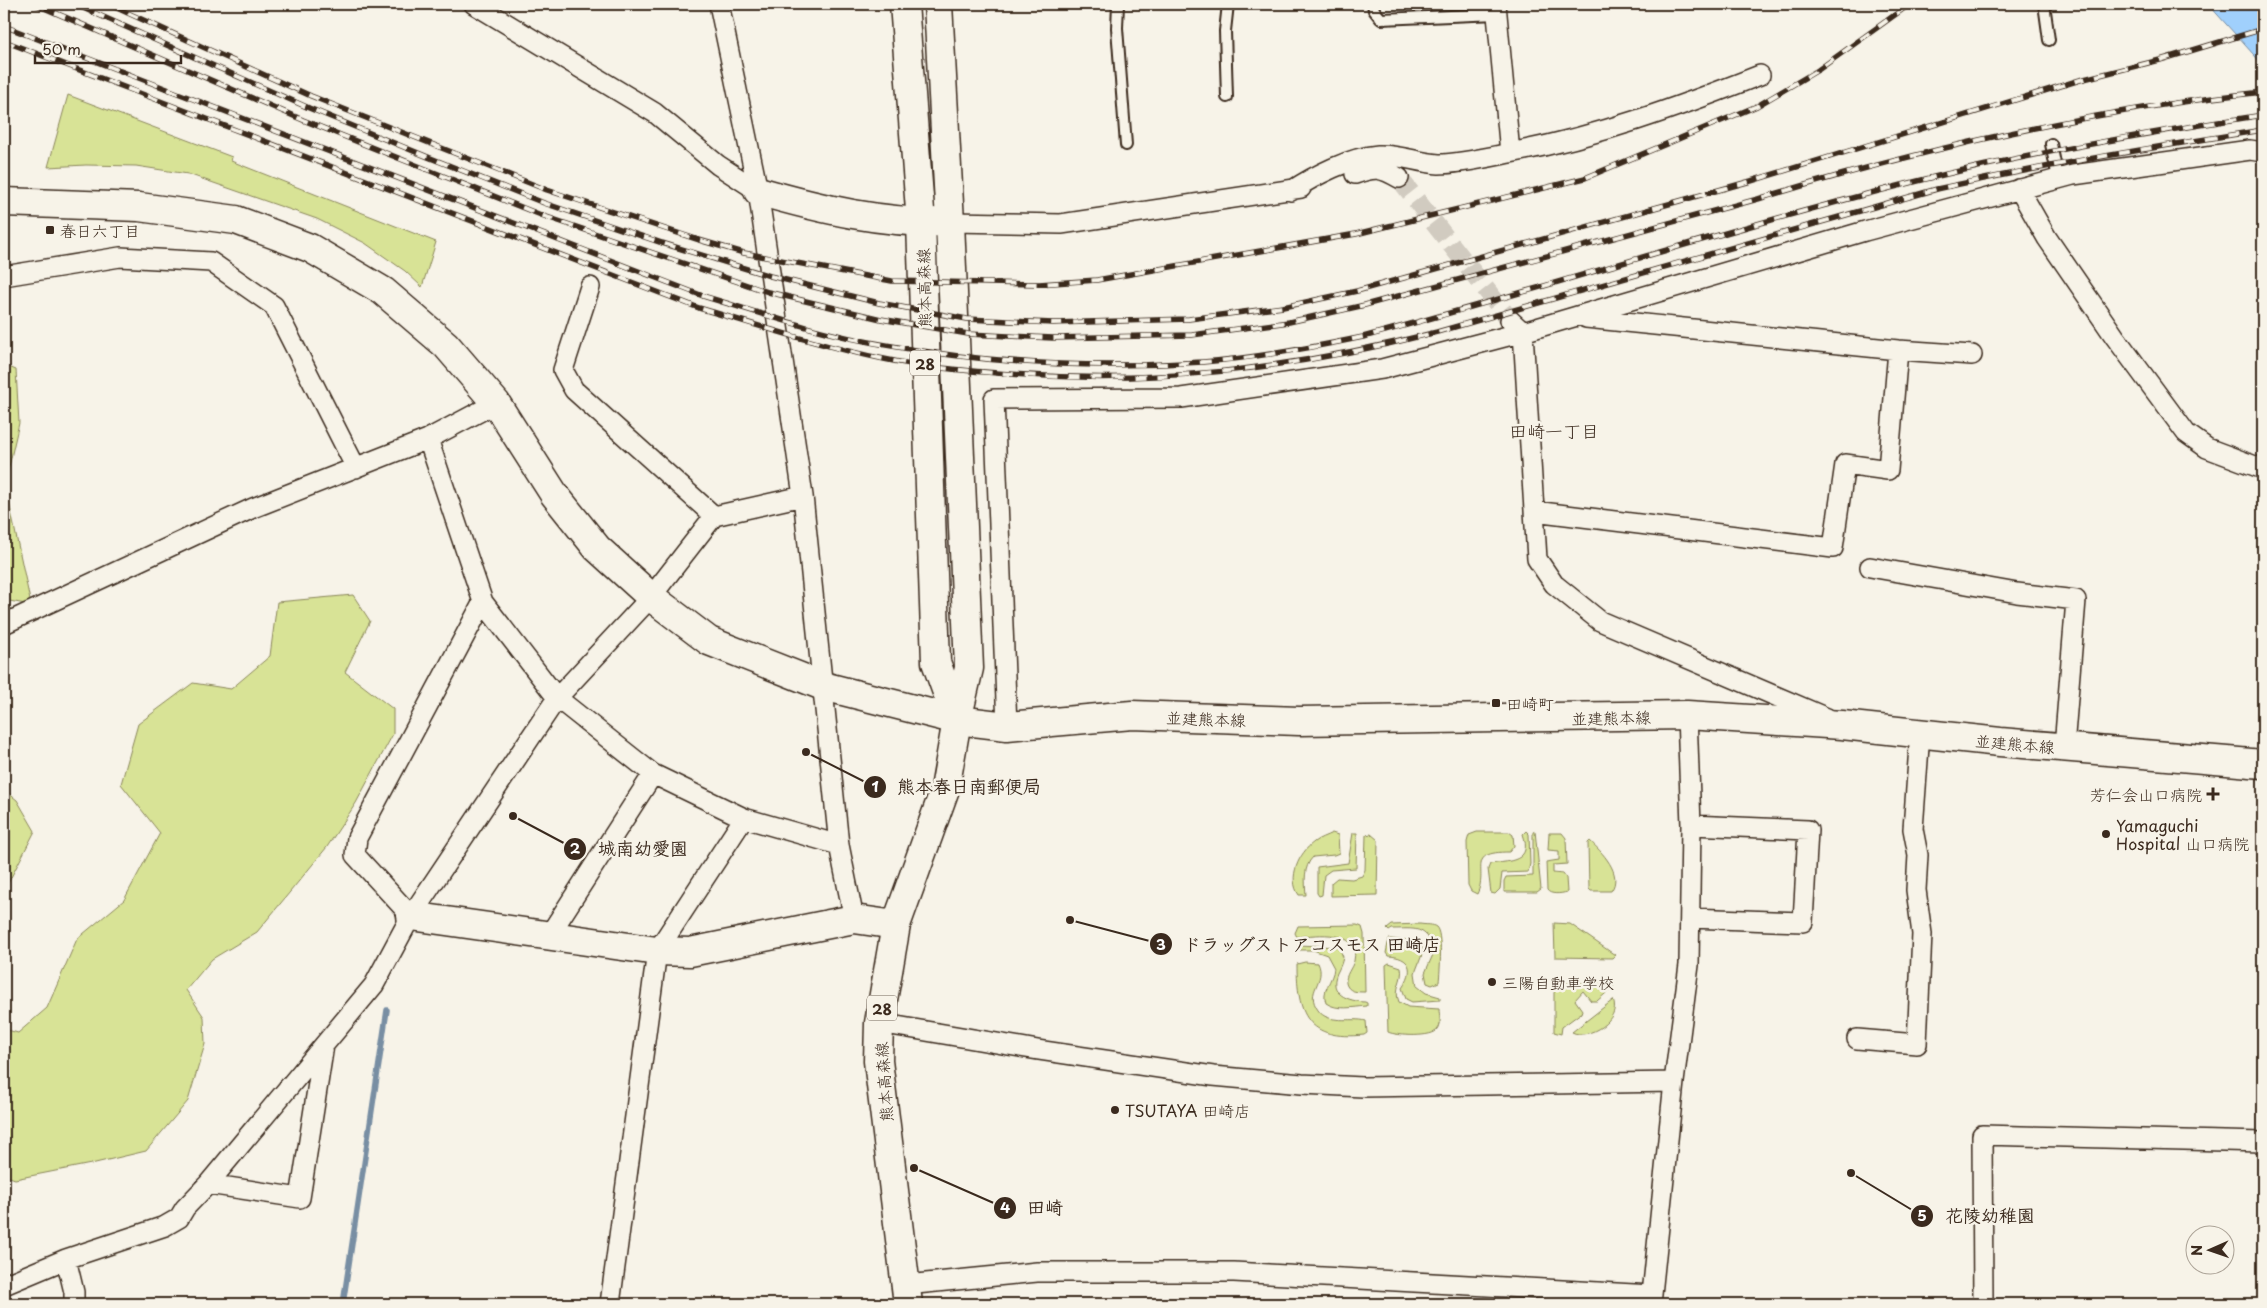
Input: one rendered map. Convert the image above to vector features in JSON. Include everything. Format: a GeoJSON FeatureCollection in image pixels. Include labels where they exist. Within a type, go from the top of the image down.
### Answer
{"type":"FeatureCollection","features":[{"type":"Feature","properties":{"kind":"main road","name":"熊本高森線"},"geometry":{"type":"LineString","coordinates":[[904,4],[921,223],[936,662],[957,720]]}},
{"type":"Feature","properties":{"kind":"main road","name":"熊本高森線"},"geometry":{"type":"LineString","coordinates":[[907,1295],[878,1062],[880,1023],[896,924],[945,789],[957,720],[969,668],[950,222],[938,4]]}},
{"type":"Feature","properties":{"kind":"main road"},"geometry":{"type":"LineString","coordinates":[[758,192],[820,209],[921,223],[950,222]]}},
{"type":"Feature","properties":{"kind":"main road","name":"並建熊本線"},"geometry":{"type":"LineString","coordinates":[[4,202],[139,207],[236,220],[310,248],[383,291],[446,345],[496,403],[554,494],[597,548],[651,597],[709,641],[823,686],[957,720],[1007,726],[1132,715],[1299,721],[1687,716],[1842,725],[2263,764]]}},
{"type":"Feature","properties":{"kind":"main road"},"geometry":{"type":"LineString","coordinates":[[411,916],[548,937],[657,951],[690,952],[854,920],[896,924]]}},
{"type":"Feature","properties":{"kind":"street"},"geometry":{"type":"LineString","coordinates":[[474,4],[655,113],[718,165],[758,192]]}},
{"type":"Feature","properties":{"kind":"street"},"geometry":{"type":"LineString","coordinates":[[719,4],[758,192],[803,496],[839,845],[854,920]]}},
{"type":"Feature","properties":{"kind":"street"},"geometry":{"type":"LineString","coordinates":[[1496,9],[1510,153]]}},
{"type":"Feature","properties":{"kind":"street"},"geometry":{"type":"LineString","coordinates":[[1291,191],[1313,178],[1358,160],[1379,155],[1439,164],[1510,153],[1595,134],[1695,101],[1760,74]]}},
{"type":"Feature","properties":{"kind":"street"},"geometry":{"type":"LineString","coordinates":[[1007,726],[994,399],[1182,398],[1382,369],[1517,326],[1577,317],[1864,231],[2058,178],[2250,150],[2263,152]]}},
{"type":"Feature","properties":{"kind":"street"},"geometry":{"type":"LineString","coordinates":[[950,222],[1061,224],[1291,191],[1368,170],[1382,169],[1399,178]]}},
{"type":"Feature","properties":{"kind":"street"},"geometry":{"type":"LineString","coordinates":[[2019,188],[2052,246],[2186,433],[2207,448],[2263,468]]}},
{"type":"Feature","properties":{"kind":"street"},"geometry":{"type":"LineString","coordinates":[[4,276],[120,256],[211,262],[274,306],[356,468]]}},
{"type":"Feature","properties":{"kind":"street"},"geometry":{"type":"LineString","coordinates":[[590,287],[563,370],[566,376],[574,390],[714,516]]}},
{"type":"Feature","properties":{"kind":"street"},"geometry":{"type":"LineString","coordinates":[[1577,317],[1972,356]]}},
{"type":"Feature","properties":{"kind":"street"},"geometry":{"type":"LineString","coordinates":[[1517,326],[1537,559],[1554,584],[1600,621],[1842,725]]}},
{"type":"Feature","properties":{"kind":"street"},"geometry":{"type":"LineString","coordinates":[[1534,511],[1833,548],[1845,464],[1888,470],[1898,350]]}},
{"type":"Feature","properties":{"kind":"street"},"geometry":{"type":"LineString","coordinates":[[4,624],[226,520],[428,439],[496,403]]}},
{"type":"Feature","properties":{"kind":"street"},"geometry":{"type":"LineString","coordinates":[[428,439],[483,602],[557,698],[653,774],[744,818],[839,845]]}},
{"type":"Feature","properties":{"kind":"street"},"geometry":{"type":"LineString","coordinates":[[4,1285],[66,1259],[165,1226],[180,1218],[185,1208],[208,1184],[374,985],[411,916],[557,698],[651,597],[714,516],[803,496]]}},
{"type":"Feature","properties":{"kind":"street"},"geometry":{"type":"LineString","coordinates":[[1870,567],[2017,593],[2076,600],[2064,747]]}},
{"type":"Feature","properties":{"kind":"street"},"geometry":{"type":"LineString","coordinates":[[411,916],[355,855],[357,838],[483,602]]}},
{"type":"Feature","properties":{"kind":"street"},"geometry":{"type":"LineString","coordinates":[[907,1295],[1037,1272],[1234,1272],[1651,1300],[1674,1082],[1689,965],[1691,825],[1687,716]]}},
{"type":"Feature","properties":{"kind":"street"},"geometry":{"type":"LineString","coordinates":[[1857,1039],[1917,1044],[1922,934],[1916,890],[1918,855],[1913,829],[1920,733]]}},
{"type":"Feature","properties":{"kind":"street"},"geometry":{"type":"LineString","coordinates":[[548,937],[653,774]]}},
{"type":"Feature","properties":{"kind":"street"},"geometry":{"type":"LineString","coordinates":[[610,1304],[657,951],[744,818]]}},
{"type":"Feature","properties":{"kind":"street"},"geometry":{"type":"LineString","coordinates":[[1690,918],[1803,922],[1808,830],[1691,825]]}},
{"type":"Feature","properties":{"kind":"street"},"geometry":{"type":"LineString","coordinates":[[880,1023],[1038,1050],[1213,1076],[1302,1084],[1363,1087],[1674,1082]]}},
{"type":"Feature","properties":{"kind":"street"},"geometry":{"type":"LineString","coordinates":[[208,1184],[300,1198],[324,1044]]}},
{"type":"Feature","properties":{"kind":"street"},"geometry":{"type":"LineString","coordinates":[[1983,1304],[1982,1135],[2263,1142]]}},
{"type":"Feature","properties":{"kind":"street"},"geometry":{"type":"LineString","coordinates":[[66,1259],[74,1292],[74,1304]]}},
{"type":"Feature","properties":{"kind":"lane"},"geometry":{"type":"LineString","coordinates":[[1118,4],[1117,28],[1126,146]]}},
{"type":"Feature","properties":{"kind":"lane"},"geometry":{"type":"LineString","coordinates":[[1227,97],[1225,31],[1228,4]]}},
{"type":"Feature","properties":{"kind":"lane"},"geometry":{"type":"LineString","coordinates":[[1373,4],[1374,10],[1382,20],[1496,9]]}},
{"type":"Feature","properties":{"kind":"lane"},"geometry":{"type":"LineString","coordinates":[[2044,4],[2049,40]]}},
{"type":"Feature","properties":{"kind":"lane"},"geometry":{"type":"LineString","coordinates":[[2051,144],[2058,178]]}},
{"type":"Feature","properties":{"kind":"green space"},"geometry":{"type":"Polygon","coordinates":[[[68,95],[232,157],[231,161],[436,242],[422,287],[405,271],[365,243],[317,219],[188,174],[136,166],[86,165],[48,167],[68,95]]]}},
{"type":"Feature","properties":{"kind":"green space"},"geometry":{"type":"Polygon","coordinates":[[[4,365],[16,370],[19,423],[5,484],[31,605],[4,600],[4,365]]]}},
{"type":"Feature","properties":{"kind":"green space"},"geometry":{"type":"Polygon","coordinates":[[[353,595],[370,621],[345,672],[393,709],[393,734],[356,803],[327,847],[257,932],[212,959],[186,990],[204,1017],[205,1044],[188,1101],[146,1151],[15,1179],[4,1175],[4,1029],[18,1033],[47,1008],[77,939],[124,900],[160,833],[121,784],[138,724],[193,683],[231,689],[270,656],[277,602],[353,595]]]}},
{"type":"Feature","properties":{"kind":"green space"},"geometry":{"type":"Polygon","coordinates":[[[4,790],[17,800],[35,831],[4,891],[4,790]]]}},
{"type":"Feature","properties":{"kind":"green space"},"geometry":{"type":"Polygon","coordinates":[[[1526,831],[1529,834],[1530,864],[1528,872],[1502,873],[1500,889],[1495,894],[1491,893],[1488,869],[1490,864],[1512,861],[1522,855],[1525,850],[1523,834],[1526,831]]]}},
{"type":"Feature","properties":{"kind":"green space"},"geometry":{"type":"Polygon","coordinates":[[[1535,831],[1541,889],[1537,892],[1504,892],[1506,877],[1533,876],[1533,832],[1535,831]]]}},
{"type":"Feature","properties":{"kind":"green space"},"geometry":{"type":"Polygon","coordinates":[[[1477,832],[1509,832],[1513,835],[1514,846],[1509,852],[1487,855],[1483,859],[1477,894],[1471,891],[1468,885],[1467,842],[1469,835],[1477,832]]]}},
{"type":"Feature","properties":{"kind":"green space"},"geometry":{"type":"Polygon","coordinates":[[[1332,833],[1338,835],[1339,853],[1313,857],[1306,870],[1306,895],[1299,895],[1294,881],[1299,859],[1314,842],[1332,833]]]}},
{"type":"Feature","properties":{"kind":"green space"},"geometry":{"type":"Polygon","coordinates":[[[1353,833],[1357,833],[1356,868],[1331,870],[1324,875],[1322,895],[1319,896],[1317,893],[1317,867],[1348,863],[1353,833]]]}},
{"type":"Feature","properties":{"kind":"green space"},"geometry":{"type":"Polygon","coordinates":[[[1549,833],[1562,833],[1566,838],[1567,864],[1553,865],[1553,873],[1563,874],[1566,878],[1567,892],[1559,894],[1548,892],[1547,890],[1546,862],[1559,860],[1559,851],[1548,850],[1549,833]]]}},
{"type":"Feature","properties":{"kind":"green space"},"geometry":{"type":"Polygon","coordinates":[[[1371,834],[1378,840],[1377,895],[1331,896],[1331,883],[1337,878],[1352,879],[1362,876],[1365,870],[1366,835],[1371,834]]]}},
{"type":"Feature","properties":{"kind":"green space"},"geometry":{"type":"Polygon","coordinates":[[[1590,841],[1610,863],[1613,870],[1615,877],[1611,891],[1591,891],[1589,889],[1588,843],[1590,841]]]}},
{"type":"Feature","properties":{"kind":"green space"},"geometry":{"type":"Polygon","coordinates":[[[1554,923],[1570,924],[1615,955],[1612,958],[1555,957],[1554,923]]]}},
{"type":"Feature","properties":{"kind":"green space"},"geometry":{"type":"Polygon","coordinates":[[[1420,924],[1436,927],[1440,937],[1439,982],[1432,985],[1427,983],[1425,973],[1435,950],[1427,936],[1423,932],[1413,929],[1392,929],[1389,931],[1387,929],[1392,925],[1420,924]]]}},
{"type":"Feature","properties":{"kind":"green space"},"geometry":{"type":"Polygon","coordinates":[[[1357,925],[1362,927],[1364,934],[1365,992],[1351,990],[1346,983],[1354,961],[1354,951],[1351,943],[1336,936],[1315,935],[1297,937],[1295,933],[1298,926],[1357,925]]]}},
{"type":"Feature","properties":{"kind":"green space"},"geometry":{"type":"Polygon","coordinates":[[[1389,939],[1421,941],[1423,952],[1415,973],[1417,986],[1426,993],[1440,997],[1440,1000],[1412,1002],[1406,999],[1402,988],[1409,976],[1408,966],[1402,959],[1388,956],[1386,953],[1389,939]]]}},
{"type":"Feature","properties":{"kind":"green space"},"geometry":{"type":"Polygon","coordinates":[[[1298,945],[1339,947],[1343,957],[1335,980],[1337,991],[1346,998],[1367,1003],[1367,1006],[1340,1008],[1326,1003],[1325,994],[1334,968],[1327,955],[1313,950],[1297,950],[1298,945]]]}},
{"type":"Feature","properties":{"kind":"green space"},"geometry":{"type":"Polygon","coordinates":[[[1305,962],[1318,963],[1320,976],[1313,997],[1314,1003],[1322,1015],[1334,1019],[1366,1021],[1367,1033],[1364,1035],[1345,1036],[1329,1033],[1318,1028],[1309,1020],[1303,1010],[1299,997],[1297,964],[1305,962]]]}},
{"type":"Feature","properties":{"kind":"green space"},"geometry":{"type":"Polygon","coordinates":[[[1389,963],[1401,967],[1402,972],[1397,992],[1399,1002],[1408,1007],[1439,1009],[1440,1025],[1435,1032],[1414,1035],[1388,1032],[1386,965],[1389,963]]]}},
{"type":"Feature","properties":{"kind":"green space"},"geometry":{"type":"Polygon","coordinates":[[[1557,983],[1614,983],[1613,987],[1597,1001],[1591,1001],[1583,991],[1575,1000],[1582,1010],[1581,1013],[1562,1027],[1561,1034],[1554,1032],[1554,987],[1557,983]]]}},
{"type":"Feature","properties":{"kind":"green space"},"geometry":{"type":"Polygon","coordinates":[[[1613,1000],[1613,1014],[1602,1026],[1586,1033],[1572,1032],[1613,1000]]]}},
{"type":"Feature","properties":{"kind":"water"},"geometry":{"type":"Polygon","coordinates":[[[2208,4],[2263,4],[2263,65],[2208,4]]]}},
{"type":"Feature","properties":{"kind":"waterway"},"geometry":{"type":"LineString","coordinates":[[343,1304],[387,1010]]}},
{"type":"Feature","properties":{"kind":"tunnel"},"geometry":{"type":"LineString","coordinates":[[1399,178],[1510,320]]}},
{"type":"Feature","properties":{"kind":"railway"},"geometry":{"type":"LineString","coordinates":[[35,4],[303,120],[541,215],[768,292],[881,319],[968,334],[1053,338],[1192,335],[1289,322],[1365,305],[1945,148],[2135,109],[2263,92]]}},
{"type":"Feature","properties":{"kind":"railway"},"geometry":{"type":"LineString","coordinates":[[74,4],[309,108],[428,157],[544,203],[662,243],[770,276],[879,303],[967,319],[1053,323],[1189,319],[1283,307],[1357,291],[1751,181],[2080,80],[2160,60],[2263,29]]}},
{"type":"Feature","properties":{"kind":"railway"},"geometry":{"type":"LineString","coordinates":[[108,4],[311,96],[547,190],[699,240],[744,253],[892,281],[1039,284],[1097,280],[1356,234],[1585,178],[1757,106],[1818,70],[1910,4]]}},
{"type":"Feature","properties":{"kind":"railway"},"geometry":{"type":"LineString","coordinates":[[4,26],[703,296],[863,341],[964,357],[1084,365],[1163,364],[1223,360],[1303,349],[1363,337],[1719,235],[1934,177],[2098,143],[2263,115]]}},
{"type":"Feature","properties":{"kind":"railway"},"geometry":{"type":"LineString","coordinates":[[4,41],[699,308],[814,342],[898,362],[954,369],[1053,377],[1164,376],[1219,372],[1273,365],[1382,345],[1437,332],[1937,189],[2100,157],[2263,130]]}},
{"type":"Feature","properties":{"kind":"place","name":"春日六丁目"},"geometry":{"type":"Point","coordinates":[50,230]}},
{"type":"Feature","properties":{"kind":"place","name":"田崎町"},"geometry":{"type":"Point","coordinates":[1496,703]}},
{"type":"Feature","properties":{"kind":"place","name":"熊本春日南郵便局"},"geometry":{"type":"Point","coordinates":[806,752]}},
{"type":"Feature","properties":{"kind":"place","name":"芳仁会山口病院"},"geometry":{"type":"Point","coordinates":[2213,794]}},
{"type":"Feature","properties":{"kind":"place","name":"城南幼愛園"},"geometry":{"type":"Point","coordinates":[513,816]}},
{"type":"Feature","properties":{"kind":"place","name":"Yamaguchi Hospital 山口病院"},"geometry":{"type":"Point","coordinates":[2106,834]}},
{"type":"Feature","properties":{"kind":"place","name":"ドラッグストアコスモス 田崎店"},"geometry":{"type":"Point","coordinates":[1070,920]}},
{"type":"Feature","properties":{"kind":"place","name":"三陽自動車学校"},"geometry":{"type":"Point","coordinates":[1492,982]}},
{"type":"Feature","properties":{"kind":"place","name":"TSUTAYA 田崎店"},"geometry":{"type":"Point","coordinates":[1115,1110]}},
{"type":"Feature","properties":{"kind":"place","name":"田崎"},"geometry":{"type":"Point","coordinates":[914,1168]}},
{"type":"Feature","properties":{"kind":"place","name":"花陵幼稚園"},"geometry":{"type":"Point","coordinates":[1851,1173]}},
{"type":"Feature","properties":{"kind":"district","name":"田崎一丁目"},"geometry":{"type":"Point","coordinates":[1554,430]}}]}
